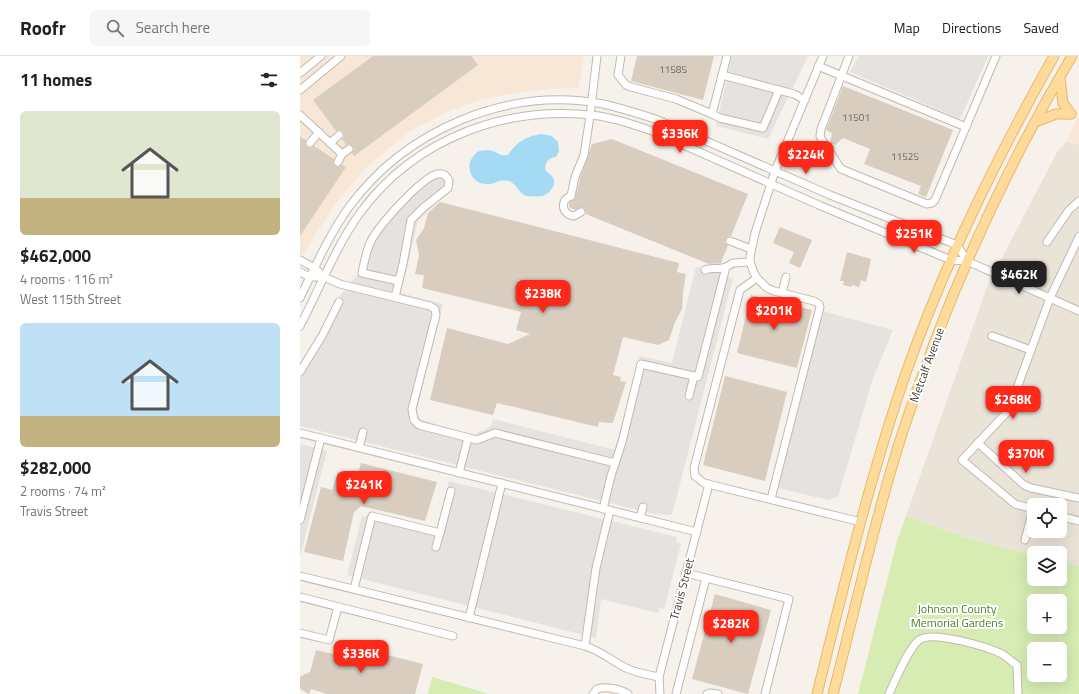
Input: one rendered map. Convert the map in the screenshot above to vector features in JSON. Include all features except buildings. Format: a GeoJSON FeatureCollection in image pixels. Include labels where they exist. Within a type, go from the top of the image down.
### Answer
{"type":"FeatureCollection","features":[{"type":"Feature","properties":{"kind":"main road","name":"Metcalf Avenue"},"geometry":{"type":"LineString","coordinates":[[817,694],[861,522],[883,443],[905,376],[957,245],[1002,151],[1054,56]]}},
{"type":"Feature","properties":{"kind":"main road","name":"Metcalf Avenue"},"geometry":{"type":"LineString","coordinates":[[833,694],[876,526],[903,433],[933,346],[967,261],[1002,184],[1072,56]]}},
{"type":"Feature","properties":{"kind":"main road"},"geometry":{"type":"LineString","coordinates":[[1060,77],[1063,103],[1075,115]]}},
{"type":"Feature","properties":{"kind":"main road"},"geometry":{"type":"LineString","coordinates":[[1035,122],[1056,114],[1075,115]]}},
{"type":"Feature","properties":{"kind":"street"},"geometry":{"type":"LineString","coordinates":[[300,73],[321,56]]}},
{"type":"Feature","properties":{"kind":"street"},"geometry":{"type":"LineString","coordinates":[[300,90],[341,56]]}},
{"type":"Feature","properties":{"kind":"street"},"geometry":{"type":"LineString","coordinates":[[581,212],[574,216],[568,214],[563,207],[564,201],[571,196],[585,158],[597,56]]}},
{"type":"Feature","properties":{"kind":"street"},"geometry":{"type":"LineString","coordinates":[[621,56],[618,75],[626,85],[676,99],[720,118],[763,128],[780,90]]}},
{"type":"Feature","properties":{"kind":"street"},"geometry":{"type":"LineString","coordinates":[[712,114],[727,56]]}},
{"type":"Feature","properties":{"kind":"street"},"geometry":{"type":"LineString","coordinates":[[771,499],[820,307],[817,302],[767,288],[757,278],[750,262],[751,248],[775,171],[823,56]]}},
{"type":"Feature","properties":{"kind":"street"},"geometry":{"type":"LineString","coordinates":[[849,56],[821,129],[820,133],[822,140],[841,169],[927,204],[936,200],[996,56]]}},
{"type":"Feature","properties":{"kind":"street"},"geometry":{"type":"LineString","coordinates":[[818,66],[966,127]]}},
{"type":"Feature","properties":{"kind":"street"},"geometry":{"type":"LineString","coordinates":[[722,75],[794,94],[805,100]]}},
{"type":"Feature","properties":{"kind":"street"},"geometry":{"type":"LineString","coordinates":[[300,298],[337,226],[360,194],[385,166],[420,141],[459,120],[485,111],[518,104],[544,101],[592,103],[618,108],[658,120],[830,195],[957,245],[967,261]]}},
{"type":"Feature","properties":{"kind":"street"},"geometry":{"type":"LineString","coordinates":[[300,326],[348,231],[376,194],[392,179],[424,153],[454,136],[476,128],[513,118],[536,114],[590,116],[618,121],[652,131],[771,184],[951,260],[967,261],[1079,311]]}},
{"type":"Feature","properties":{"kind":"street"},"geometry":{"type":"LineString","coordinates":[[300,115],[342,154]]}},
{"type":"Feature","properties":{"kind":"street"},"geometry":{"type":"LineString","coordinates":[[310,143],[319,132]]}},
{"type":"Feature","properties":{"kind":"street"},"geometry":{"type":"LineString","coordinates":[[330,143],[339,135]]}},
{"type":"Feature","properties":{"kind":"street"},"geometry":{"type":"LineString","coordinates":[[338,162],[342,154],[349,149]]}},
{"type":"Feature","properties":{"kind":"street"},"geometry":{"type":"LineString","coordinates":[[395,297],[399,281],[403,264],[411,220],[423,208],[448,188],[449,181],[446,176],[442,174],[431,177],[403,201],[382,225],[370,243],[362,273],[399,281]]}},
{"type":"Feature","properties":{"kind":"street"},"geometry":{"type":"LineString","coordinates":[[1047,242],[1069,210],[1079,201]]}},
{"type":"Feature","properties":{"kind":"street"},"geometry":{"type":"LineString","coordinates":[[1027,507],[1015,504],[962,460],[1009,410],[1050,298],[1079,237]]}},
{"type":"Feature","properties":{"kind":"street"},"geometry":{"type":"LineString","coordinates":[[730,241],[751,248]]}},
{"type":"Feature","properties":{"kind":"street"},"geometry":{"type":"LineString","coordinates":[[300,260],[315,268],[324,277],[340,284],[432,306],[436,313],[412,409],[414,420],[422,427],[477,440],[495,433],[615,463]]}},
{"type":"Feature","properties":{"kind":"street"},"geometry":{"type":"LineString","coordinates":[[705,270],[726,267],[733,263],[750,262]]}},
{"type":"Feature","properties":{"kind":"street"},"geometry":{"type":"LineString","coordinates":[[585,646],[596,568],[615,463],[622,442],[642,364],[698,378],[726,267]]}},
{"type":"Feature","properties":{"kind":"street"},"geometry":{"type":"LineString","coordinates":[[300,272],[310,277],[324,277]]}},
{"type":"Feature","properties":{"kind":"street"},"geometry":{"type":"LineString","coordinates":[[782,293],[786,277]]}},
{"type":"Feature","properties":{"kind":"street"},"geometry":{"type":"LineString","coordinates":[[757,278],[740,290],[694,472],[698,479],[709,484],[861,522]]}},
{"type":"Feature","properties":{"kind":"street"},"geometry":{"type":"LineString","coordinates":[[300,372],[322,336],[339,302]]}},
{"type":"Feature","properties":{"kind":"street"},"geometry":{"type":"LineString","coordinates":[[992,336],[1031,350]]}},
{"type":"Feature","properties":{"kind":"street"},"geometry":{"type":"LineString","coordinates":[[689,396],[694,376]]}},
{"type":"Feature","properties":{"kind":"street"},"geometry":{"type":"LineString","coordinates":[[359,447],[363,432]]}},
{"type":"Feature","properties":{"kind":"street"},"geometry":{"type":"LineString","coordinates":[[300,433],[697,532]]}},
{"type":"Feature","properties":{"kind":"street"},"geometry":{"type":"LineString","coordinates":[[300,520],[321,438]]}},
{"type":"Feature","properties":{"kind":"street"},"geometry":{"type":"LineString","coordinates":[[459,473],[468,438]]}},
{"type":"Feature","properties":{"kind":"street"},"geometry":{"type":"LineString","coordinates":[[978,443],[1024,485],[1031,488],[1079,498]]}},
{"type":"Feature","properties":{"kind":"street"},"geometry":{"type":"LineString","coordinates":[[469,618],[502,483]]}},
{"type":"Feature","properties":{"kind":"street","name":"Travis Street"},"geometry":{"type":"LineString","coordinates":[[660,694],[659,677],[709,484]]}},
{"type":"Feature","properties":{"kind":"street"},"geometry":{"type":"LineString","coordinates":[[436,547],[451,491]]}},
{"type":"Feature","properties":{"kind":"street"},"geometry":{"type":"LineString","coordinates":[[640,518],[643,507]]}},
{"type":"Feature","properties":{"kind":"street"},"geometry":{"type":"LineString","coordinates":[[354,589],[372,516],[440,533]]}},
{"type":"Feature","properties":{"kind":"street"},"geometry":{"type":"LineString","coordinates":[[1067,518],[1079,521]]}},
{"type":"Feature","properties":{"kind":"street"},"geometry":{"type":"LineString","coordinates":[[1025,540],[1027,532]]}},
{"type":"Feature","properties":{"kind":"street"},"geometry":{"type":"LineString","coordinates":[[686,573],[789,599],[765,694]]}},
{"type":"Feature","properties":{"kind":"street"},"geometry":{"type":"LineString","coordinates":[[300,576],[585,646],[597,650],[634,672],[659,677]]}},
{"type":"Feature","properties":{"kind":"street"},"geometry":{"type":"LineString","coordinates":[[676,694],[706,578]]}},
{"type":"Feature","properties":{"kind":"street"},"geometry":{"type":"LineString","coordinates":[[300,597],[453,636]]}},
{"type":"Feature","properties":{"kind":"street"},"geometry":{"type":"LineString","coordinates":[[300,633],[329,640],[338,606]]}},
{"type":"Feature","properties":{"kind":"street"},"geometry":{"type":"LineString","coordinates":[[889,694],[911,650],[919,640],[929,636],[948,638],[986,648],[1003,655],[1017,665],[1019,694]]}},
{"type":"Feature","properties":{"kind":"street"},"geometry":{"type":"LineString","coordinates":[[594,694],[597,689],[602,687],[618,690],[628,694]]}},
{"type":"Feature","properties":{"kind":"street"},"geometry":{"type":"LineString","coordinates":[[707,694],[718,694]]}},
{"type":"Feature","properties":{"kind":"shaded area"},"geometry":{"type":"Polygon","coordinates":[[[300,56],[584,56],[579,88],[545,89],[480,100],[447,112],[407,133],[368,166],[339,199],[300,258],[300,56]]]}},
{"type":"Feature","properties":{"kind":"shaded area"},"geometry":{"type":"Polygon","coordinates":[[[732,56],[808,56],[768,139],[716,126],[732,56]]]}},
{"type":"Feature","properties":{"kind":"shaded area"},"geometry":{"type":"Polygon","coordinates":[[[859,56],[988,56],[960,119],[850,72],[859,56]]]}},
{"type":"Feature","properties":{"kind":"shaded area"},"geometry":{"type":"Polygon","coordinates":[[[1079,115],[1079,145],[1066,142],[1079,115]]]}},
{"type":"Feature","properties":{"kind":"shaded area"},"geometry":{"type":"Polygon","coordinates":[[[1066,142],[1079,145],[1079,566],[1067,563],[1067,546],[1027,546],[1027,553],[967,538],[906,516],[987,287],[1057,152],[1066,142]]]}},
{"type":"Feature","properties":{"kind":"shaded area"},"geometry":{"type":"Polygon","coordinates":[[[443,172],[452,187],[418,221],[401,293],[443,304],[417,410],[420,419],[467,434],[475,434],[491,426],[493,419],[615,450],[640,356],[672,363],[696,267],[728,274],[727,277],[733,278],[672,515],[654,514],[300,426],[300,366],[337,300],[360,272],[368,236],[422,178],[443,172]]]}},
{"type":"Feature","properties":{"kind":"shaded area"},"geometry":{"type":"Polygon","coordinates":[[[822,311],[893,330],[873,378],[838,497],[828,500],[778,488],[822,311]]]}},
{"type":"Feature","properties":{"kind":"shaded area"},"geometry":{"type":"Polygon","coordinates":[[[300,444],[327,451],[300,557],[300,444]]]}},
{"type":"Feature","properties":{"kind":"shaded area"},"geometry":{"type":"Polygon","coordinates":[[[449,481],[677,537],[676,542],[681,544],[664,609],[660,608],[658,613],[601,599],[596,638],[347,575],[362,516],[368,517],[369,512],[437,529],[449,481]]]}},
{"type":"Feature","properties":{"kind":"green space","name":"Johnson County Memorial Gardens"},"geometry":{"type":"Polygon","coordinates":[[[906,516],[967,538],[1027,553],[1027,586],[1067,586],[1067,563],[1079,566],[1079,694],[858,694],[897,541],[906,516]]]}},
{"type":"Feature","properties":{"kind":"green space"},"geometry":{"type":"Polygon","coordinates":[[[432,677],[489,694],[428,694],[432,677]]]}},
{"type":"Feature","properties":{"kind":"water"},"geometry":{"type":"Polygon","coordinates":[[[541,134],[552,136],[558,142],[559,151],[556,157],[549,159],[546,164],[545,169],[554,180],[552,189],[547,194],[543,196],[526,196],[509,181],[503,180],[491,184],[484,184],[473,178],[469,166],[477,152],[489,150],[501,155],[508,155],[522,140],[541,134]]]}},
{"type":"Feature","properties":{"kind":"tunnel"},"geometry":{"type":"LineString","coordinates":[[571,196],[580,199],[583,206],[581,212]]}}]}
